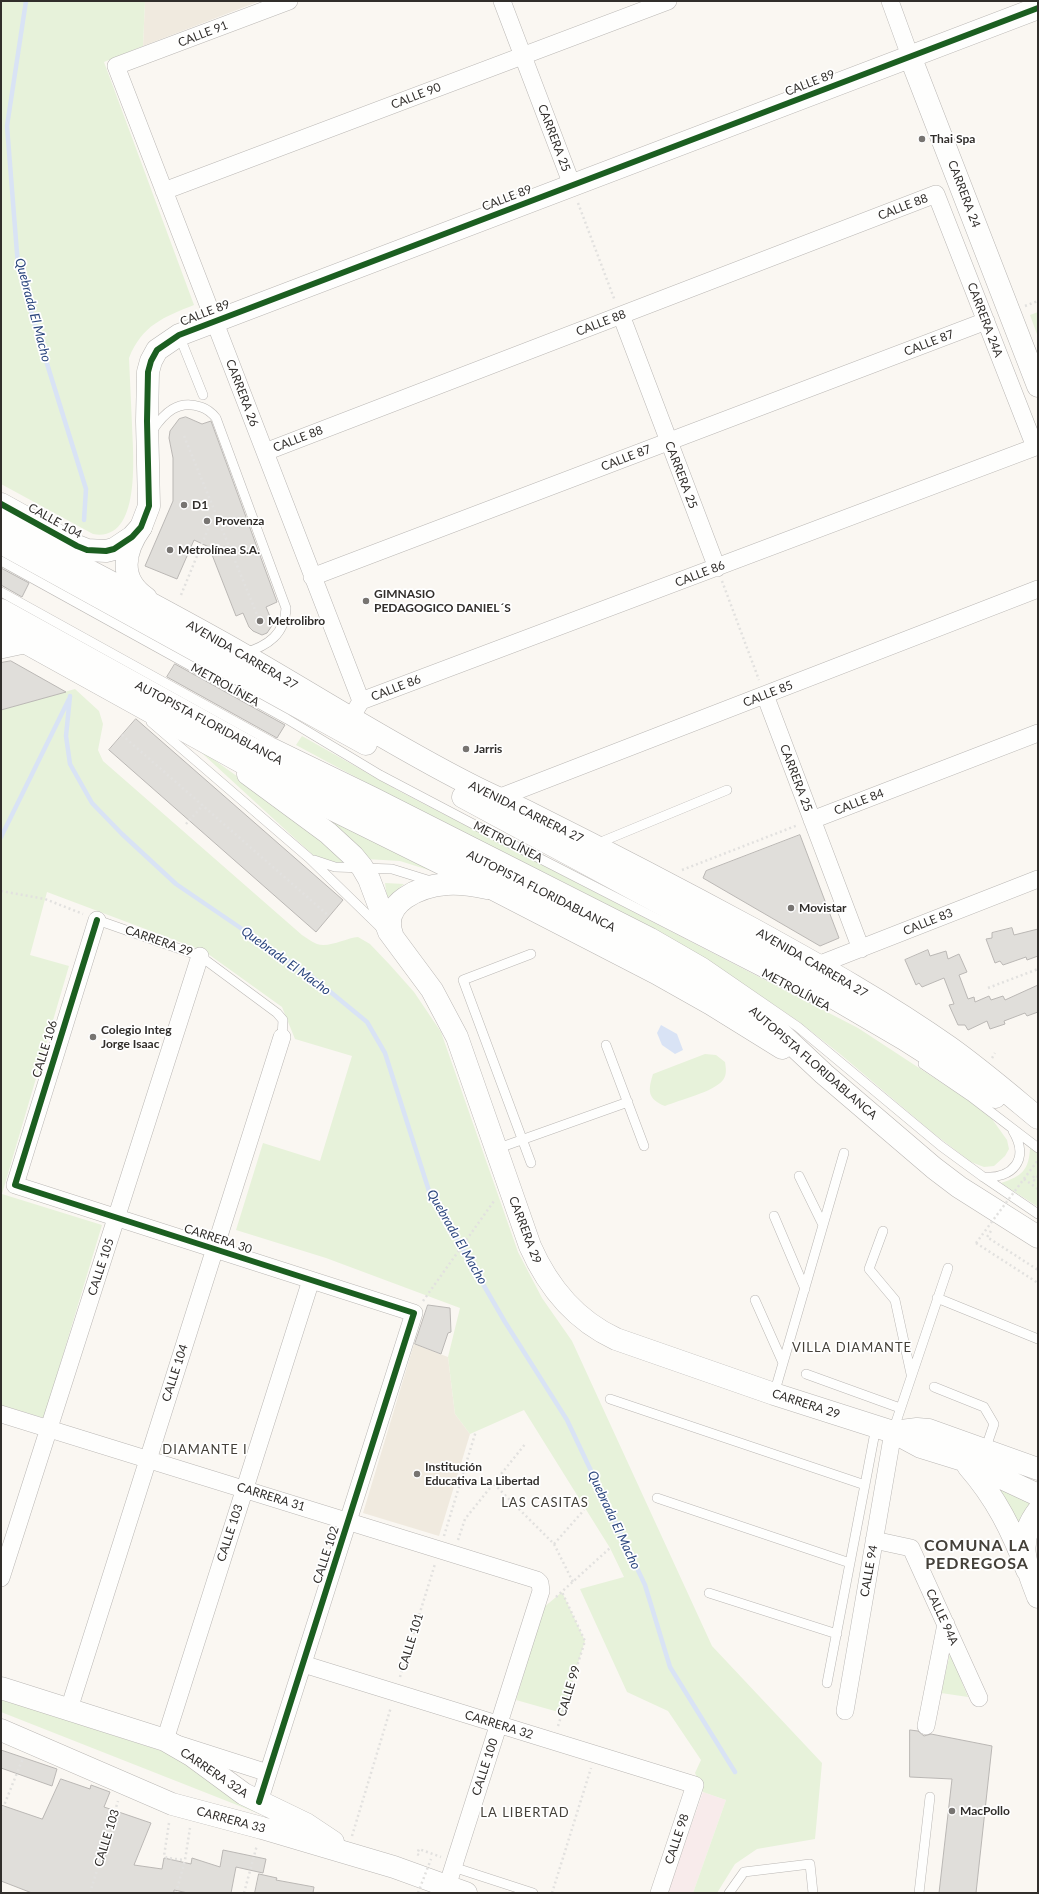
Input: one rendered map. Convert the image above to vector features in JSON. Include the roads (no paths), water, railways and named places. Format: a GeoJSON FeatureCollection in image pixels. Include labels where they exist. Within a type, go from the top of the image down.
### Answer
{"type":"FeatureCollection","features":[{"type":"Feature","properties":{"kind":"main road","name":"CALLE 89"},"geometry":{"type":"LineString","coordinates":[[141,527],[150,500],[146,382],[151,361],[157,350],[179,335],[1038,8]]}},
{"type":"Feature","properties":{"kind":"main road","name":"CARRERA 24"},"geometry":{"type":"LineString","coordinates":[[910,56],[1038,386]]}},
{"type":"Feature","properties":{"kind":"main road","name":"CALLE 104"},"geometry":{"type":"LineString","coordinates":[[1,504],[77,546],[96,552],[114,549],[132,537],[141,527]]}},
{"type":"Feature","properties":{"kind":"main road","name":"AVENIDA CARRERA 27"},"geometry":{"type":"LineString","coordinates":[[1,523],[113,584],[159,607],[241,654],[356,710],[470,785],[680,889],[818,965],[883,1004],[948,1046],[979,1069],[1038,1118]]}},
{"type":"Feature","properties":{"kind":"main road"},"geometry":{"type":"LineString","coordinates":[[141,527],[129,546],[127,569],[136,590],[159,607]]}},
{"type":"Feature","properties":{"kind":"main road"},"geometry":{"type":"LineString","coordinates":[[1,543],[289,702],[810,984],[904,1039],[1038,1125]]}},
{"type":"Feature","properties":{"kind":"main road","name":"AUTOPISTA FLORIDABLANCA"},"geometry":{"type":"LineString","coordinates":[[1,610],[249,747],[339,789],[660,952],[711,982],[752,1009],[776,1028],[824,1074],[947,1178],[1038,1237]]}},
{"type":"Feature","properties":{"kind":"main road"},"geometry":{"type":"LineString","coordinates":[[1,629],[201,738],[283,785],[493,889],[688,990],[824,1074]]}},
{"type":"Feature","properties":{"kind":"main road","name":"CARRERA 29"},"geometry":{"type":"LineString","coordinates":[[201,738],[328,833],[353,856],[362,867],[369,879],[386,926],[394,941],[432,990],[452,1026],[530,1246],[538,1264],[557,1294],[586,1322],[600,1332],[616,1339],[774,1394],[884,1430],[921,1446],[963,1460],[1038,1495]]}},
{"type":"Feature","properties":{"kind":"main road","name":"CARRERA 29"},"geometry":{"type":"LineString","coordinates":[[394,941],[389,923],[390,916],[398,904],[418,890],[448,884],[493,889]]}},
{"type":"Feature","properties":{"kind":"main road","name":"CARRERA 29"},"geometry":{"type":"LineString","coordinates":[[884,1430],[929,1430],[1038,1469]]}},
{"type":"Feature","properties":{"kind":"main road"},"geometry":{"type":"LineString","coordinates":[[963,1460],[988,1489],[1001,1509],[1038,1597]]}},
{"type":"Feature","properties":{"kind":"main road"},"geometry":{"type":"LineString","coordinates":[[1027,1570],[1025,1560],[1025,1541],[1031,1522],[1038,1512]]}},
{"type":"Feature","properties":{"kind":"main road","name":"CARRERA 32A"},"geometry":{"type":"LineString","coordinates":[[1,1688],[165,1740],[192,1755],[232,1787],[259,1802],[306,1824],[326,1836],[346,1853]]}},
{"type":"Feature","properties":{"kind":"main road","name":"CARRERA 33"},"geometry":{"type":"LineString","coordinates":[[1,1730],[172,1804],[262,1828],[453,1885]]}},
{"type":"Feature","properties":{"kind":"street","name":"CALLE 91"},"geometry":{"type":"LineString","coordinates":[[116,66],[290,1]]}},
{"type":"Feature","properties":{"kind":"street","name":"CARRERA 25"},"geometry":{"type":"LineString","coordinates":[[502,1],[572,185]]}},
{"type":"Feature","properties":{"kind":"street","name":"CALLE 90"},"geometry":{"type":"LineString","coordinates":[[164,191],[668,1]]}},
{"type":"Feature","properties":{"kind":"street","name":"CARRERA 24"},"geometry":{"type":"LineString","coordinates":[[890,1],[910,56]]}},
{"type":"Feature","properties":{"kind":"street","name":"CARRERA 26"},"geometry":{"type":"LineString","coordinates":[[116,66],[312,577],[356,710]]}},
{"type":"Feature","properties":{"kind":"street","name":"CALLE 88"},"geometry":{"type":"LineString","coordinates":[[264,452],[936,194]]}},
{"type":"Feature","properties":{"kind":"street","name":"CARRERA 24A"},"geometry":{"type":"LineString","coordinates":[[936,194],[1036,446]]}},
{"type":"Feature","properties":{"kind":"street","name":"CARRERA 25"},"geometry":{"type":"LineString","coordinates":[[621,315],[716,568]]}},
{"type":"Feature","properties":{"kind":"street","name":"CALLE 87"},"geometry":{"type":"LineString","coordinates":[[312,577],[986,322]]}},
{"type":"Feature","properties":{"kind":"street","name":"CALLE 86"},"geometry":{"type":"LineString","coordinates":[[356,710],[716,568],[1036,446]]}},
{"type":"Feature","properties":{"kind":"street","name":"CALLE 85"},"geometry":{"type":"LineString","coordinates":[[498,798],[1038,589]]}},
{"type":"Feature","properties":{"kind":"street"},"geometry":{"type":"LineString","coordinates":[[1,650],[28,644]]}},
{"type":"Feature","properties":{"kind":"street","name":"CARRERA 25"},"geometry":{"type":"LineString","coordinates":[[765,695],[861,949]]}},
{"type":"Feature","properties":{"kind":"street","name":"CALLE 84"},"geometry":{"type":"LineString","coordinates":[[812,820],[1038,733]]}},
{"type":"Feature","properties":{"kind":"street","name":"CALLE 83"},"geometry":{"type":"LineString","coordinates":[[818,965],[1038,879]]}},
{"type":"Feature","properties":{"kind":"street","name":"CALLE 106"},"geometry":{"type":"LineString","coordinates":[[15,1185],[97,920]]}},
{"type":"Feature","properties":{"kind":"street","name":"CALLE 105"},"geometry":{"type":"LineString","coordinates":[[1,1578],[200,956]]}},
{"type":"Feature","properties":{"kind":"street","name":"CALLE 104"},"geometry":{"type":"LineString","coordinates":[[69,1709],[282,1038]]}},
{"type":"Feature","properties":{"kind":"street","name":"CARRERA 30"},"geometry":{"type":"LineString","coordinates":[[15,1185],[414,1313]]}},
{"type":"Feature","properties":{"kind":"street","name":"CALLE 103"},"geometry":{"type":"LineString","coordinates":[[165,1740],[311,1280]]}},
{"type":"Feature","properties":{"kind":"street","name":"CALLE 102"},"geometry":{"type":"LineString","coordinates":[[259,1802],[414,1313]]}},
{"type":"Feature","properties":{"kind":"street","name":"CARRERA 31"},"geometry":{"type":"LineString","coordinates":[[1,1414],[348,1520],[532,1578],[540,1583]]}},
{"type":"Feature","properties":{"kind":"street","name":"CALLE 94"},"geometry":{"type":"LineString","coordinates":[[845,1711],[874,1540],[884,1430]]}},
{"type":"Feature","properties":{"kind":"street","name":"CALLE 94A"},"geometry":{"type":"LineString","coordinates":[[874,1540],[911,1548],[979,1698]]}},
{"type":"Feature","properties":{"kind":"street","name":"CALLE 100"},"geometry":{"type":"LineString","coordinates":[[453,1885],[498,1725],[541,1591],[540,1583]]}},
{"type":"Feature","properties":{"kind":"street"},"geometry":{"type":"LineString","coordinates":[[926,1726],[946,1624]]}},
{"type":"Feature","properties":{"kind":"street","name":"CARRERA 32"},"geometry":{"type":"LineString","coordinates":[[303,1664],[695,1785]]}},
{"type":"Feature","properties":{"kind":"street","name":"CARRERA 32A"},"geometry":{"type":"LineString","coordinates":[[165,1740],[268,1774]]}},
{"type":"Feature","properties":{"kind":"street","name":"CALLE 98"},"geometry":{"type":"LineString","coordinates":[[659,1893],[695,1785]]}},
{"type":"Feature","properties":{"kind":"lane"},"geometry":{"type":"LineString","coordinates":[[179,335],[203,395]]}},
{"type":"Feature","properties":{"kind":"lane"},"geometry":{"type":"LineString","coordinates":[[148,437],[161,418],[167,412],[179,405],[196,405],[205,408],[216,418],[286,608],[284,625],[279,633],[262,646],[241,654]]}},
{"type":"Feature","properties":{"kind":"lane","name":"METROLÍNEA"},"geometry":{"type":"LineString","coordinates":[[1,561],[286,719],[380,775],[820,1002]]}},
{"type":"Feature","properties":{"kind":"lane","name":"METROLÍNEA"},"geometry":{"type":"LineString","coordinates":[[1,592],[272,742],[375,792],[654,933],[705,963],[798,1027],[908,1119],[982,1176],[1038,1214]]}},
{"type":"Feature","properties":{"kind":"lane"},"geometry":{"type":"LineString","coordinates":[[115,691],[309,858],[394,941]]}},
{"type":"Feature","properties":{"kind":"lane"},"geometry":{"type":"LineString","coordinates":[[593,845],[727,790]]}},
{"type":"Feature","properties":{"kind":"lane"},"geometry":{"type":"LineString","coordinates":[[309,858],[324,865],[335,867],[392,869],[437,883],[448,884]]}},
{"type":"Feature","properties":{"kind":"lane","name":"CARRERA 29"},"geometry":{"type":"LineString","coordinates":[[97,920],[200,956],[277,1013],[283,1020],[282,1038]]}},
{"type":"Feature","properties":{"kind":"lane"},"geometry":{"type":"LineString","coordinates":[[531,954],[463,980],[531,1163]]}},
{"type":"Feature","properties":{"kind":"lane"},"geometry":{"type":"LineString","coordinates":[[606,1045],[644,1146]]}},
{"type":"Feature","properties":{"kind":"lane"},"geometry":{"type":"LineString","coordinates":[[917,1060],[970,1096],[1038,1148]]}},
{"type":"Feature","properties":{"kind":"lane"},"geometry":{"type":"LineString","coordinates":[[496,1149],[628,1102]]}},
{"type":"Feature","properties":{"kind":"lane"},"geometry":{"type":"LineString","coordinates":[[982,1176],[1002,1176],[1010,1171],[1016,1164],[1020,1155],[1020,1147],[1018,1139],[1012,1128]]}},
{"type":"Feature","properties":{"kind":"lane"},"geometry":{"type":"LineString","coordinates":[[774,1394],[844,1153]]}},
{"type":"Feature","properties":{"kind":"lane"},"geometry":{"type":"LineString","coordinates":[[799,1176],[823,1225]]}},
{"type":"Feature","properties":{"kind":"lane"},"geometry":{"type":"LineString","coordinates":[[774,1216],[804,1288]]}},
{"type":"Feature","properties":{"kind":"lane"},"geometry":{"type":"LineString","coordinates":[[883,1231],[869,1269],[895,1300],[911,1375]]}},
{"type":"Feature","properties":{"kind":"lane"},"geometry":{"type":"LineString","coordinates":[[827,1683],[865,1485],[884,1430],[900,1408],[948,1268]]}},
{"type":"Feature","properties":{"kind":"lane"},"geometry":{"type":"LineString","coordinates":[[938,1298],[1038,1340]]}},
{"type":"Feature","properties":{"kind":"lane"},"geometry":{"type":"LineString","coordinates":[[755,1300],[783,1363]]}},
{"type":"Feature","properties":{"kind":"lane"},"geometry":{"type":"LineString","coordinates":[[806,1374],[900,1408]]}},
{"type":"Feature","properties":{"kind":"lane"},"geometry":{"type":"LineString","coordinates":[[934,1388],[984,1406],[994,1424],[986,1450]]}},
{"type":"Feature","properties":{"kind":"lane"},"geometry":{"type":"LineString","coordinates":[[610,1399],[865,1485]]}},
{"type":"Feature","properties":{"kind":"lane"},"geometry":{"type":"LineString","coordinates":[[657,1498],[850,1563]]}},
{"type":"Feature","properties":{"kind":"lane"},"geometry":{"type":"LineString","coordinates":[[709,1593],[837,1634]]}},
{"type":"Feature","properties":{"kind":"lane"},"geometry":{"type":"LineString","coordinates":[[919,1893],[930,1797]]}},
{"type":"Feature","properties":{"kind":"lane"},"geometry":{"type":"LineString","coordinates":[[729,1893],[744,1872],[810,1864],[813,1893]]}},
{"type":"Feature","properties":{"kind":"lane","name":"CARRERA 33"},"geometry":{"type":"LineString","coordinates":[[453,1885],[533,1893]]}},
{"type":"Feature","properties":{"kind":"water"},"geometry":{"type":"Polygon","coordinates":[[[661,1025],[677,1034],[683,1050],[675,1054],[662,1045],[657,1033],[661,1025]]]}},
{"type":"Feature","properties":{"kind":"waterway","name":"Quebrada El Macho"},"geometry":{"type":"LineString","coordinates":[[26,1],[7,126],[18,266],[86,489],[84,520]]}},
{"type":"Feature","properties":{"kind":"waterway","name":"Quebrada El Macho"},"geometry":{"type":"LineString","coordinates":[[70,696],[66,736],[70,764],[92,803],[122,834],[176,884],[311,976],[367,1022],[385,1053],[429,1191],[505,1322],[567,1420],[645,1585],[670,1667],[735,1772]]}},
{"type":"Feature","properties":{"kind":"waterway"},"geometry":{"type":"LineString","coordinates":[[1,837],[69,699]]}},
{"type":"Feature","properties":{"kind":"place","name":"Thai Spa"},"geometry":{"type":"Point","coordinates":[922,139]}},
{"type":"Feature","properties":{"kind":"place","name":"D1"},"geometry":{"type":"Point","coordinates":[184,505]}},
{"type":"Feature","properties":{"kind":"place","name":"Provenza"},"geometry":{"type":"Point","coordinates":[207,521]}},
{"type":"Feature","properties":{"kind":"place","name":"Metrolínea S.A."},"geometry":{"type":"Point","coordinates":[170,550]}},
{"type":"Feature","properties":{"kind":"place","name":"GIMNASIO PEDAGOGICO DANIEL´S"},"geometry":{"type":"Point","coordinates":[366,601]}},
{"type":"Feature","properties":{"kind":"place","name":"Metrolibro"},"geometry":{"type":"Point","coordinates":[260,621]}},
{"type":"Feature","properties":{"kind":"place","name":"Jarris"},"geometry":{"type":"Point","coordinates":[466,749]}},
{"type":"Feature","properties":{"kind":"place","name":"Movistar"},"geometry":{"type":"Point","coordinates":[791,908]}},
{"type":"Feature","properties":{"kind":"place","name":"Colegio Integ Jorge Isaac"},"geometry":{"type":"Point","coordinates":[93,1037]}},
{"type":"Feature","properties":{"kind":"place","name":"Institución Educativa La Libertad"},"geometry":{"type":"Point","coordinates":[417,1474]}},
{"type":"Feature","properties":{"kind":"place","name":"MacPollo"},"geometry":{"type":"Point","coordinates":[952,1811]}},
{"type":"Feature","properties":{"kind":"district","name":"VILLA DIAMANTE"},"geometry":{"type":"Point","coordinates":[852,1348]}},
{"type":"Feature","properties":{"kind":"district","name":"DIAMANTE I"},"geometry":{"type":"Point","coordinates":[205,1450]}},
{"type":"Feature","properties":{"kind":"district","name":"LAS CASITAS"},"geometry":{"type":"Point","coordinates":[545,1503]}},
{"type":"Feature","properties":{"kind":"district","name":"COMUNA LA PEDREGOSA"},"geometry":{"type":"Point","coordinates":[977,1555]}},
{"type":"Feature","properties":{"kind":"district","name":"LA LIBERTAD"},"geometry":{"type":"Point","coordinates":[525,1813]}}]}
